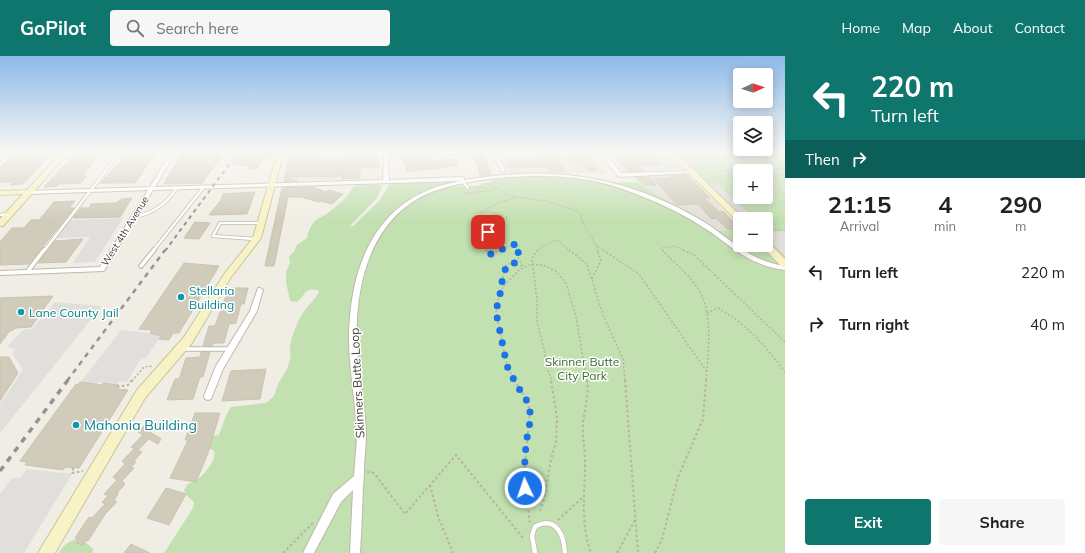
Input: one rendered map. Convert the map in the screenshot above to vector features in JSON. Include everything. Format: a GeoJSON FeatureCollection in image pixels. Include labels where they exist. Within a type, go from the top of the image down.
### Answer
{"type":"FeatureCollection","features":[{"type":"Feature","properties":{"kind":"street"},"geometry":{"type":"LineString","coordinates":[[0,224],[46,174]]}},
{"type":"Feature","properties":{"kind":"street","name":"West 4th Avenue"},"geometry":{"type":"LineString","coordinates":[[27,272],[102,270],[160,174]]}},
{"type":"Feature","properties":{"kind":"street"},"geometry":{"type":"LineString","coordinates":[[46,553],[141,394],[194,332],[228,275],[256,239],[262,223],[274,174]]}},
{"type":"Feature","properties":{"kind":"street"},"geometry":{"type":"LineString","coordinates":[[386,174],[386,181]]}},
{"type":"Feature","properties":{"kind":"street"},"geometry":{"type":"LineString","coordinates":[[621,174],[642,174]]}},
{"type":"Feature","properties":{"kind":"street"},"geometry":{"type":"LineString","coordinates":[[694,174],[733,212]]}},
{"type":"Feature","properties":{"kind":"street","name":"Skinners Butte Loop"},"geometry":{"type":"LineString","coordinates":[[356,553],[362,430],[354,367],[353,336],[356,300],[359,280],[366,258],[378,233],[396,212],[428,191],[443,186],[468,184],[508,176],[558,175],[587,178],[615,185],[678,210],[700,222],[756,261],[771,266],[785,266]]}},
{"type":"Feature","properties":{"kind":"street"},"geometry":{"type":"LineString","coordinates":[[0,193],[176,189],[454,179],[468,184]]}},
{"type":"Feature","properties":{"kind":"street"},"geometry":{"type":"LineString","coordinates":[[772,252],[785,266]]}},
{"type":"Feature","properties":{"kind":"street"},"geometry":{"type":"LineString","coordinates":[[0,273],[27,272]]}},
{"type":"Feature","properties":{"kind":"street"},"geometry":{"type":"LineString","coordinates":[[208,396],[219,368],[253,311],[260,290]]}},
{"type":"Feature","properties":{"kind":"street"},"geometry":{"type":"LineString","coordinates":[[308,553],[338,498],[359,478]]}},
{"type":"Feature","properties":{"kind":"lane"},"geometry":{"type":"LineString","coordinates":[[27,272],[103,174]]}},
{"type":"Feature","properties":{"kind":"lane"},"geometry":{"type":"LineString","coordinates":[[141,266],[203,188]]}},
{"type":"Feature","properties":{"kind":"lane"},"geometry":{"type":"LineString","coordinates":[[134,217],[145,216],[171,198],[176,189]]}},
{"type":"Feature","properties":{"kind":"lane"},"geometry":{"type":"LineString","coordinates":[[0,214],[9,214]]}},
{"type":"Feature","properties":{"kind":"lane"},"geometry":{"type":"LineString","coordinates":[[256,239],[212,236],[220,223],[262,223]]}},
{"type":"Feature","properties":{"kind":"lane"},"geometry":{"type":"LineString","coordinates":[[181,349],[231,349]]}},
{"type":"Feature","properties":{"kind":"lane"},"geometry":{"type":"LineString","coordinates":[[535,553],[532,535],[533,531],[538,525],[547,524],[554,526],[561,532],[565,553]]}},
{"type":"Feature","properties":{"kind":"path"},"geometry":{"type":"LineString","coordinates":[[700,180],[711,176],[733,174]]}},
{"type":"Feature","properties":{"kind":"path"},"geometry":{"type":"LineString","coordinates":[[773,178],[778,175],[785,176]]}},
{"type":"Feature","properties":{"kind":"path"},"geometry":{"type":"LineString","coordinates":[[483,183],[497,188],[508,196],[546,201],[577,211],[581,214],[582,221],[596,244],[601,261],[591,280]]}},
{"type":"Feature","properties":{"kind":"path"},"geometry":{"type":"LineString","coordinates":[[468,184],[485,188],[489,191],[465,194],[464,192],[468,184]]}},
{"type":"Feature","properties":{"kind":"path"},"geometry":{"type":"LineString","coordinates":[[773,187],[785,194]]}},
{"type":"Feature","properties":{"kind":"path"},"geometry":{"type":"LineString","coordinates":[[518,198],[500,202],[479,213],[494,212],[507,217],[506,220],[495,223],[488,232],[486,244],[488,254],[516,244],[520,247],[517,256],[522,266]]}},
{"type":"Feature","properties":{"kind":"path"},"geometry":{"type":"LineString","coordinates":[[773,230],[785,230]]}},
{"type":"Feature","properties":{"kind":"path"},"geometry":{"type":"LineString","coordinates":[[540,511],[544,500],[551,459],[556,442],[557,417],[551,377],[545,363],[545,354],[537,321],[533,268],[531,264],[533,255],[537,250],[550,242],[557,240],[587,264],[603,316],[623,359],[638,553]]}},
{"type":"Feature","properties":{"kind":"path"},"geometry":{"type":"LineString","coordinates":[[596,244],[639,274],[707,372]]}},
{"type":"Feature","properties":{"kind":"path"},"geometry":{"type":"LineString","coordinates":[[655,553],[662,539],[678,477],[703,419],[708,354],[707,313],[701,294],[688,277],[661,248],[676,246],[694,255],[785,342]]}},
{"type":"Feature","properties":{"kind":"path"},"geometry":{"type":"LineString","coordinates":[[515,263],[518,259]]}},
{"type":"Feature","properties":{"kind":"path"},"geometry":{"type":"LineString","coordinates":[[503,287],[502,282],[504,269],[508,264],[515,263],[522,266]]}},
{"type":"Feature","properties":{"kind":"path"},"geometry":{"type":"LineString","coordinates":[[532,535],[524,476],[530,411],[526,399],[507,366],[496,312],[499,296],[503,287],[522,266],[531,264],[543,265],[556,271],[566,283],[576,318],[588,388],[583,424],[585,462],[583,497],[587,542],[591,553]]}},
{"type":"Feature","properties":{"kind":"path"},"geometry":{"type":"LineString","coordinates":[[707,313],[718,308],[729,313],[770,353],[785,372]]}},
{"type":"Feature","properties":{"kind":"path"},"geometry":{"type":"LineString","coordinates":[[117,387],[128,385],[144,367],[153,366]]}},
{"type":"Feature","properties":{"kind":"path"},"geometry":{"type":"LineString","coordinates":[[359,478],[367,472],[374,473],[405,514],[456,455],[523,538]]}},
{"type":"Feature","properties":{"kind":"path"},"geometry":{"type":"LineString","coordinates":[[73,468],[72,473],[83,471]]}},
{"type":"Feature","properties":{"kind":"path"},"geometry":{"type":"LineString","coordinates":[[430,485],[438,516],[453,553]]}},
{"type":"Feature","properties":{"kind":"path"},"geometry":{"type":"LineString","coordinates":[[554,526],[560,518],[583,497]]}},
{"type":"Feature","properties":{"kind":"path"},"geometry":{"type":"LineString","coordinates":[[617,553],[636,518]]}},
{"type":"Feature","properties":{"kind":"path"},"geometry":{"type":"LineString","coordinates":[[283,553],[316,520]]}},
{"type":"Feature","properties":{"kind":"shaded area"},"geometry":{"type":"Polygon","coordinates":[[[284,174],[379,174],[379,178],[282,181],[284,174]]]}},
{"type":"Feature","properties":{"kind":"shaded area"},"geometry":{"type":"Polygon","coordinates":[[[316,174],[337,176],[337,179],[315,180],[316,174]]]}},
{"type":"Feature","properties":{"kind":"shaded area"},"geometry":{"type":"Polygon","coordinates":[[[687,174],[733,220],[733,230],[719,231],[642,186],[633,176],[687,174]]]}},
{"type":"Feature","properties":{"kind":"shaded area"},"geometry":{"type":"Polygon","coordinates":[[[717,183],[733,198],[733,204],[739,204],[748,212],[739,212],[709,184],[717,183]]]}},
{"type":"Feature","properties":{"kind":"shaded area"},"geometry":{"type":"Polygon","coordinates":[[[123,218],[95,262],[73,263],[90,237],[56,238],[70,220],[123,218]]]}},
{"type":"Feature","properties":{"kind":"shaded area"},"geometry":{"type":"Polygon","coordinates":[[[785,231],[785,256],[773,244],[773,232],[785,231]]]}},
{"type":"Feature","properties":{"kind":"shaded area"},"geometry":{"type":"Polygon","coordinates":[[[55,302],[102,306],[0,433],[0,404],[23,370],[12,353],[15,349],[7,347],[24,329],[32,329],[55,302]]]}},
{"type":"Feature","properties":{"kind":"shaded area"},"geometry":{"type":"Polygon","coordinates":[[[121,330],[157,334],[156,335],[161,336],[146,358],[141,358],[127,382],[119,381],[117,384],[99,382],[97,385],[80,383],[121,330]]]}},
{"type":"Feature","properties":{"kind":"shaded area"},"geometry":{"type":"Polygon","coordinates":[[[27,469],[72,474],[24,553],[0,553],[0,494],[12,478],[20,478],[27,469]]]}},
{"type":"Feature","properties":{"kind":"green space","name":"Skinner Butte City Park"},"geometry":{"type":"Polygon","coordinates":[[[699,174],[733,174],[733,204],[773,204],[773,174],[785,174],[785,553],[164,553],[193,508],[194,502],[187,496],[184,490],[188,484],[197,480],[209,468],[214,458],[215,453],[212,449],[201,451],[203,438],[219,435],[231,407],[266,403],[274,396],[278,384],[287,369],[291,357],[291,340],[296,326],[302,314],[319,292],[313,289],[308,291],[297,302],[290,301],[286,282],[286,272],[290,263],[289,256],[294,252],[297,245],[307,238],[315,221],[339,204],[349,194],[354,186],[378,184],[382,187],[377,198],[349,227],[353,226],[380,200],[390,183],[458,180],[457,183],[433,187],[480,186],[479,184],[491,182],[494,179],[557,176],[599,183],[637,182],[719,231],[733,230],[733,252],[773,252],[773,212],[738,212],[699,174]]]}},
{"type":"Feature","properties":{"kind":"green space"},"geometry":{"type":"Polygon","coordinates":[[[81,538],[93,549],[93,553],[59,553],[68,543],[81,538]]]}},
{"type":"Feature","properties":{"kind":"building"},"geometry":{"type":"Polygon","coordinates":[[[0,174],[32,174],[23,184],[10,185],[13,182],[0,182],[0,174]]]}},
{"type":"Feature","properties":{"kind":"building"},"geometry":{"type":"Polygon","coordinates":[[[56,174],[84,174],[82,176],[87,176],[81,183],[59,184],[57,186],[44,187],[56,174]]]}},
{"type":"Feature","properties":{"kind":"building"},"geometry":{"type":"Polygon","coordinates":[[[108,174],[141,174],[135,183],[100,183],[108,174]]]}},
{"type":"Feature","properties":{"kind":"building"},"geometry":{"type":"Polygon","coordinates":[[[170,174],[208,174],[202,183],[164,184],[170,174]]]}},
{"type":"Feature","properties":{"kind":"building"},"geometry":{"type":"Polygon","coordinates":[[[285,174],[360,174],[360,178],[341,179],[344,176],[285,177],[298,181],[284,182],[285,174]]]}},
{"type":"Feature","properties":{"kind":"building"},"geometry":{"type":"Polygon","coordinates":[[[687,175],[710,198],[704,198],[719,212],[724,212],[733,222],[733,229],[727,229],[716,218],[712,219],[698,204],[677,205],[654,179],[672,178],[670,176],[687,175]]]}},
{"type":"Feature","properties":{"kind":"building"},"geometry":{"type":"Polygon","coordinates":[[[649,177],[656,185],[644,185],[637,178],[649,177]]]}},
{"type":"Feature","properties":{"kind":"building"},"geometry":{"type":"Polygon","coordinates":[[[313,187],[326,192],[328,190],[343,194],[332,204],[301,197],[288,197],[274,266],[265,266],[282,188],[313,187]]]}},
{"type":"Feature","properties":{"kind":"building"},"geometry":{"type":"Polygon","coordinates":[[[255,192],[247,214],[209,215],[221,200],[223,194],[255,192]]]}},
{"type":"Feature","properties":{"kind":"building"},"geometry":{"type":"Polygon","coordinates":[[[132,198],[120,217],[73,218],[81,208],[89,208],[91,204],[116,203],[122,199],[132,198]]]}},
{"type":"Feature","properties":{"kind":"building"},"geometry":{"type":"Polygon","coordinates":[[[75,201],[69,208],[74,208],[29,264],[0,265],[0,242],[12,228],[24,228],[31,220],[39,220],[54,202],[75,201]]]}},
{"type":"Feature","properties":{"kind":"building"},"geometry":{"type":"Polygon","coordinates":[[[195,222],[210,223],[199,239],[184,238],[195,222]]]}},
{"type":"Feature","properties":{"kind":"building"},"geometry":{"type":"Polygon","coordinates":[[[83,239],[66,262],[38,263],[55,241],[83,239]]]}},
{"type":"Feature","properties":{"kind":"building","name":"Stellaria Building"},"geometry":{"type":"Polygon","coordinates":[[[184,263],[219,266],[179,333],[173,333],[169,340],[159,339],[161,336],[150,333],[152,330],[139,329],[184,263]]]}},
{"type":"Feature","properties":{"kind":"building"},"geometry":{"type":"Polygon","coordinates":[[[231,288],[248,288],[244,304],[241,304],[236,323],[229,324],[224,343],[213,343],[212,346],[203,346],[209,326],[215,326],[228,291],[231,288]]]}},
{"type":"Feature","properties":{"kind":"building","name":"Lane County Jail"},"geometry":{"type":"Polygon","coordinates":[[[53,296],[31,327],[16,328],[9,332],[0,344],[0,298],[53,296]]]}},
{"type":"Feature","properties":{"kind":"building"},"geometry":{"type":"Polygon","coordinates":[[[201,352],[210,352],[203,377],[200,377],[193,399],[167,400],[175,379],[179,379],[186,358],[200,357],[201,352]]]}},
{"type":"Feature","properties":{"kind":"building"},"geometry":{"type":"Polygon","coordinates":[[[0,357],[9,357],[18,373],[0,401],[0,357]]]}},
{"type":"Feature","properties":{"kind":"building"},"geometry":{"type":"Polygon","coordinates":[[[266,369],[260,399],[222,401],[231,371],[266,369]]]}},
{"type":"Feature","properties":{"kind":"building","name":"Mahonia Building"},"geometry":{"type":"Polygon","coordinates":[[[80,382],[102,385],[103,383],[119,385],[116,389],[128,390],[79,468],[65,467],[63,470],[25,465],[27,462],[20,461],[76,384],[78,385],[80,382]]]}},
{"type":"Feature","properties":{"kind":"building"},"geometry":{"type":"Polygon","coordinates":[[[195,413],[220,413],[208,453],[196,482],[170,478],[188,440],[185,440],[195,413]]]}},
{"type":"Feature","properties":{"kind":"building"},"geometry":{"type":"Polygon","coordinates":[[[150,420],[158,424],[150,432],[161,439],[158,444],[149,439],[138,450],[142,452],[131,467],[134,468],[122,481],[125,484],[117,493],[118,494],[114,500],[117,502],[106,513],[88,541],[86,540],[83,545],[76,543],[79,539],[75,538],[89,517],[92,518],[105,504],[102,502],[108,496],[104,494],[117,480],[113,477],[125,464],[122,461],[134,449],[131,447],[143,435],[138,432],[150,420]]]}},
{"type":"Feature","properties":{"kind":"building"},"geometry":{"type":"Polygon","coordinates":[[[166,488],[186,494],[169,525],[147,518],[166,488]]]}},
{"type":"Feature","properties":{"kind":"building"},"geometry":{"type":"Polygon","coordinates":[[[131,544],[150,553],[124,553],[131,544]]]}},
{"type":"Feature","properties":{"kind":"railway"},"geometry":{"type":"LineString","coordinates":[[165,251],[222,174]]}},
{"type":"Feature","properties":{"kind":"railway"},"geometry":{"type":"LineString","coordinates":[[67,381],[165,250]]}},
{"type":"Feature","properties":{"kind":"railway"},"geometry":{"type":"LineString","coordinates":[[0,471],[68,380]]}},
{"type":"Feature","properties":{"kind":"place","name":"Stellaria Building"},"geometry":{"type":"Point","coordinates":[181,297]}},
{"type":"Feature","properties":{"kind":"place","name":"Lane County Jail"},"geometry":{"type":"Point","coordinates":[21,312]}},
{"type":"Feature","properties":{"kind":"place","name":"Mahonia Building"},"geometry":{"type":"Point","coordinates":[76,425]}},
{"type":"Feature","properties":{"kind":"route"},"geometry":{"type":"LineString","coordinates":[[488,232],[486,250],[489,255],[512,245],[516,244],[520,247],[517,256],[518,259],[515,263],[506,265],[504,269],[502,282],[503,287],[499,296],[496,312],[507,366],[526,399],[530,411],[530,422],[526,443],[524,476],[525,488]]}}]}
